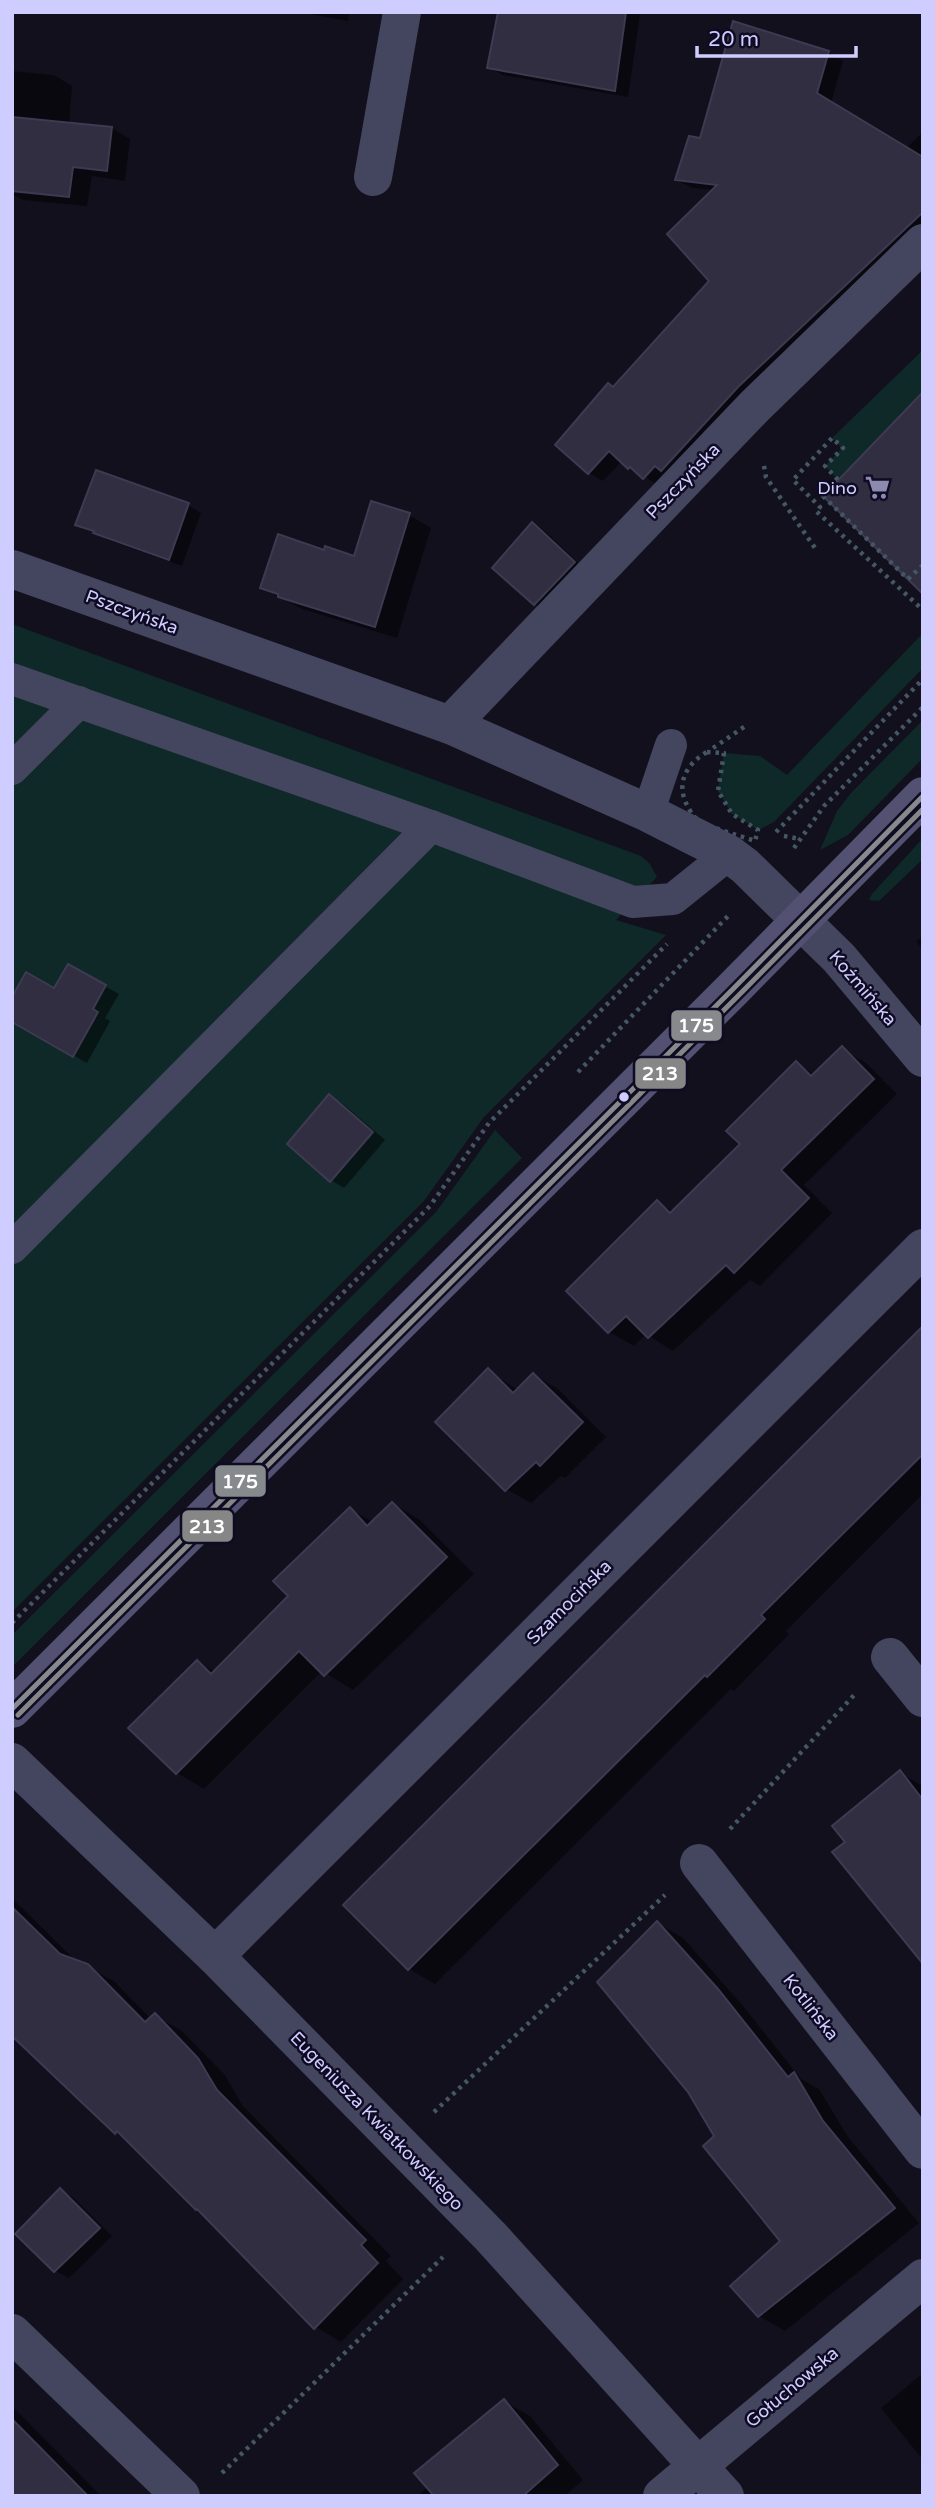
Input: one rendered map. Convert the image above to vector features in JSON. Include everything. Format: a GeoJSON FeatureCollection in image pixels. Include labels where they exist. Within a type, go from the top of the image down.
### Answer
{"type":"FeatureCollection","features":[{"type":"Feature","properties":{"kind":"street"},"geometry":{"type":"LineString","coordinates":[[373,177],[402,12]]}},
{"type":"Feature","properties":{"kind":"street","name":"Pszczyńska"},"geometry":{"type":"LineString","coordinates":[[450,725],[755,406],[923,243]]}},
{"type":"Feature","properties":{"kind":"street","name":"Pszczyńska"},"geometry":{"type":"LineString","coordinates":[[12,569],[450,725],[648,813],[731,839],[745,866],[800,921]]}},
{"type":"Feature","properties":{"kind":"street"},"geometry":{"type":"LineString","coordinates":[[12,1709],[923,796]]}},
{"type":"Feature","properties":{"kind":"street","name":"Koźmińska"},"geometry":{"type":"LineString","coordinates":[[800,921],[839,958],[923,1058]]}},
{"type":"Feature","properties":{"kind":"street","name":"Szamocińska"},"geometry":{"type":"LineString","coordinates":[[215,1956],[923,1248]]}},
{"type":"Feature","properties":{"kind":"street"},"geometry":{"type":"LineString","coordinates":[[890,1657],[923,1698]]}},
{"type":"Feature","properties":{"kind":"street","name":"Eugeniusza Kwiatkowskiego"},"geometry":{"type":"LineString","coordinates":[[12,1762],[215,1956],[478,2224],[725,2496]]}},
{"type":"Feature","properties":{"kind":"street","name":"Kotlińska"},"geometry":{"type":"LineString","coordinates":[[699,1863],[923,2150]]}},
{"type":"Feature","properties":{"kind":"street","name":"Gołuchowska"},"geometry":{"type":"LineString","coordinates":[[662,2496],[923,2278]]}},
{"type":"Feature","properties":{"kind":"street"},"geometry":{"type":"LineString","coordinates":[[12,2333],[181,2496]]}},
{"type":"Feature","properties":{"kind":"lane"},"geometry":{"type":"LineString","coordinates":[[12,679],[431,826],[633,902],[673,899],[731,839]]}},
{"type":"Feature","properties":{"kind":"lane"},"geometry":{"type":"LineString","coordinates":[[12,769],[79,702]]}},
{"type":"Feature","properties":{"kind":"lane"},"geometry":{"type":"LineString","coordinates":[[648,813],[671,745]]}},
{"type":"Feature","properties":{"kind":"lane"},"geometry":{"type":"LineString","coordinates":[[12,1248],[431,826]]}},
{"type":"Feature","properties":{"kind":"path"},"geometry":{"type":"LineString","coordinates":[[755,406],[766,477],[815,548]]}},
{"type":"Feature","properties":{"kind":"path"},"geometry":{"type":"LineString","coordinates":[[923,565],[908,579],[823,496],[838,480],[825,466],[843,448],[832,438],[793,480],[820,507],[816,511],[923,610]]}},
{"type":"Feature","properties":{"kind":"path"},"geometry":{"type":"LineString","coordinates":[[774,834],[923,679]]}},
{"type":"Feature","properties":{"kind":"path"},"geometry":{"type":"LineString","coordinates":[[706,762],[707,752],[747,725]]}},
{"type":"Feature","properties":{"kind":"path"},"geometry":{"type":"LineString","coordinates":[[731,839],[774,834],[800,839]]}},
{"type":"Feature","properties":{"kind":"path"},"geometry":{"type":"LineString","coordinates":[[12,1623],[430,1206],[489,1124],[673,938]]}},
{"type":"Feature","properties":{"kind":"path"},"geometry":{"type":"LineString","coordinates":[[218,2476],[478,2224]]}},
{"type":"Feature","properties":{"kind":"green space"},"geometry":{"type":"Polygon","coordinates":[[[923,350],[923,392],[838,480],[825,466],[842,448],[832,438],[923,350]]]}},
{"type":"Feature","properties":{"kind":"green space"},"geometry":{"type":"Polygon","coordinates":[[[12,624],[641,856],[650,864],[657,877],[616,920],[666,935],[484,1117],[424,1201],[12,1612],[12,624]]]}},
{"type":"Feature","properties":{"kind":"green space"},"geometry":{"type":"Polygon","coordinates":[[[923,633],[923,668],[774,822],[758,830],[732,814],[718,791],[724,753],[760,756],[787,775],[923,633]]]}},
{"type":"Feature","properties":{"kind":"green space"},"geometry":{"type":"Polygon","coordinates":[[[923,720],[923,758],[848,835],[820,850],[837,811],[851,793],[923,720]]]}},
{"type":"Feature","properties":{"kind":"green space"},"geometry":{"type":"Polygon","coordinates":[[[923,838],[923,859],[879,901],[869,900],[872,894],[923,838]]]}},
{"type":"Feature","properties":{"kind":"green space"},"geometry":{"type":"Polygon","coordinates":[[[495,1130],[522,1158],[12,1667],[12,1635],[436,1212],[495,1130]]]}},
{"type":"Feature","properties":{"kind":"building"},"geometry":{"type":"Polygon","coordinates":[[[498,12],[626,12],[615,91],[487,68],[498,12]]]}},
{"type":"Feature","properties":{"kind":"building"},"geometry":{"type":"Polygon","coordinates":[[[733,21],[829,51],[817,93],[923,157],[923,212],[738,387],[661,471],[655,466],[643,479],[609,451],[588,474],[555,445],[608,383],[613,387],[709,281],[667,234],[717,185],[675,180],[689,136],[700,138],[733,21]]]}},
{"type":"Feature","properties":{"kind":"building"},"geometry":{"type":"Polygon","coordinates":[[[12,117],[112,127],[107,171],[73,167],[69,197],[12,191],[12,117]]]}},
{"type":"Feature","properties":{"kind":"building","name":"Dino"},"geometry":{"type":"Polygon","coordinates":[[[923,392],[923,594],[823,496],[923,392]]]}},
{"type":"Feature","properties":{"kind":"building"},"geometry":{"type":"Polygon","coordinates":[[[96,470],[189,503],[169,560],[75,525],[96,470]]]}},
{"type":"Feature","properties":{"kind":"building"},"geometry":{"type":"Polygon","coordinates":[[[371,501],[410,513],[375,627],[278,597],[278,594],[260,588],[278,534],[324,550],[325,546],[354,556],[371,501]]]}},
{"type":"Feature","properties":{"kind":"building"},"geometry":{"type":"Polygon","coordinates":[[[532,522],[575,562],[534,605],[492,568],[532,522]]]}},
{"type":"Feature","properties":{"kind":"building"},"geometry":{"type":"Polygon","coordinates":[[[68,964],[106,985],[93,1009],[98,1012],[73,1057],[12,1022],[12,997],[26,972],[54,988],[68,964]]]}},
{"type":"Feature","properties":{"kind":"building"},"geometry":{"type":"Polygon","coordinates":[[[842,1046],[874,1079],[781,1170],[809,1198],[734,1273],[726,1265],[648,1338],[626,1316],[608,1333],[566,1291],[657,1200],[670,1213],[740,1144],[726,1131],[796,1061],[811,1076],[842,1046]]]}},
{"type":"Feature","properties":{"kind":"building"},"geometry":{"type":"Polygon","coordinates":[[[329,1094],[373,1132],[330,1182],[287,1144],[329,1094]]]}},
{"type":"Feature","properties":{"kind":"building"},"geometry":{"type":"Polygon","coordinates":[[[923,1326],[923,1454],[761,1615],[765,1619],[707,1677],[705,1675],[408,1970],[343,1905],[923,1326]]]}},
{"type":"Feature","properties":{"kind":"building"},"geometry":{"type":"Polygon","coordinates":[[[488,1368],[513,1393],[533,1373],[583,1422],[540,1466],[536,1462],[505,1491],[435,1422],[488,1368]]]}},
{"type":"Feature","properties":{"kind":"building"},"geometry":{"type":"Polygon","coordinates":[[[392,1502],[447,1557],[324,1676],[299,1651],[176,1774],[128,1728],[197,1660],[211,1674],[288,1596],[273,1581],[350,1507],[367,1526],[392,1502]]]}},
{"type":"Feature","properties":{"kind":"building"},"geometry":{"type":"Polygon","coordinates":[[[900,1770],[923,1800],[923,1964],[832,1852],[845,1842],[832,1826],[900,1770]]]}},
{"type":"Feature","properties":{"kind":"building"},"geometry":{"type":"Polygon","coordinates":[[[12,1907],[60,1954],[88,1964],[145,2022],[155,2013],[198,2058],[217,2090],[366,2240],[361,2245],[378,2263],[314,2329],[117,2131],[115,2134],[12,2036],[12,1907]]]}},
{"type":"Feature","properties":{"kind":"building"},"geometry":{"type":"Polygon","coordinates":[[[657,1921],[718,1989],[788,2077],[794,2072],[823,2121],[895,2208],[758,2317],[730,2286],[780,2241],[703,2146],[714,2136],[688,2092],[597,1982],[657,1921]]]}},
{"type":"Feature","properties":{"kind":"building"},"geometry":{"type":"Polygon","coordinates":[[[60,2188],[100,2228],[54,2272],[15,2234],[60,2188]]]}},
{"type":"Feature","properties":{"kind":"building"},"geometry":{"type":"Polygon","coordinates":[[[504,2399],[558,2465],[523,2496],[434,2496],[414,2473],[504,2399]]]}},
{"type":"Feature","properties":{"kind":"building"},"geometry":{"type":"Polygon","coordinates":[[[12,2419],[88,2496],[12,2496],[12,2419]]]}},
{"type":"Feature","properties":{"kind":"transit line","name":"175"},"geometry":{"type":"LineString","coordinates":[[12,1709],[923,796]]}},
{"type":"Feature","properties":{"kind":"transit line","name":"213"},"geometry":{"type":"LineString","coordinates":[[18,1715],[923,809]]}},
{"type":"Feature","properties":{"kind":"place","name":"Dino"},"geometry":{"type":"Point","coordinates":[877,488]}}]}
